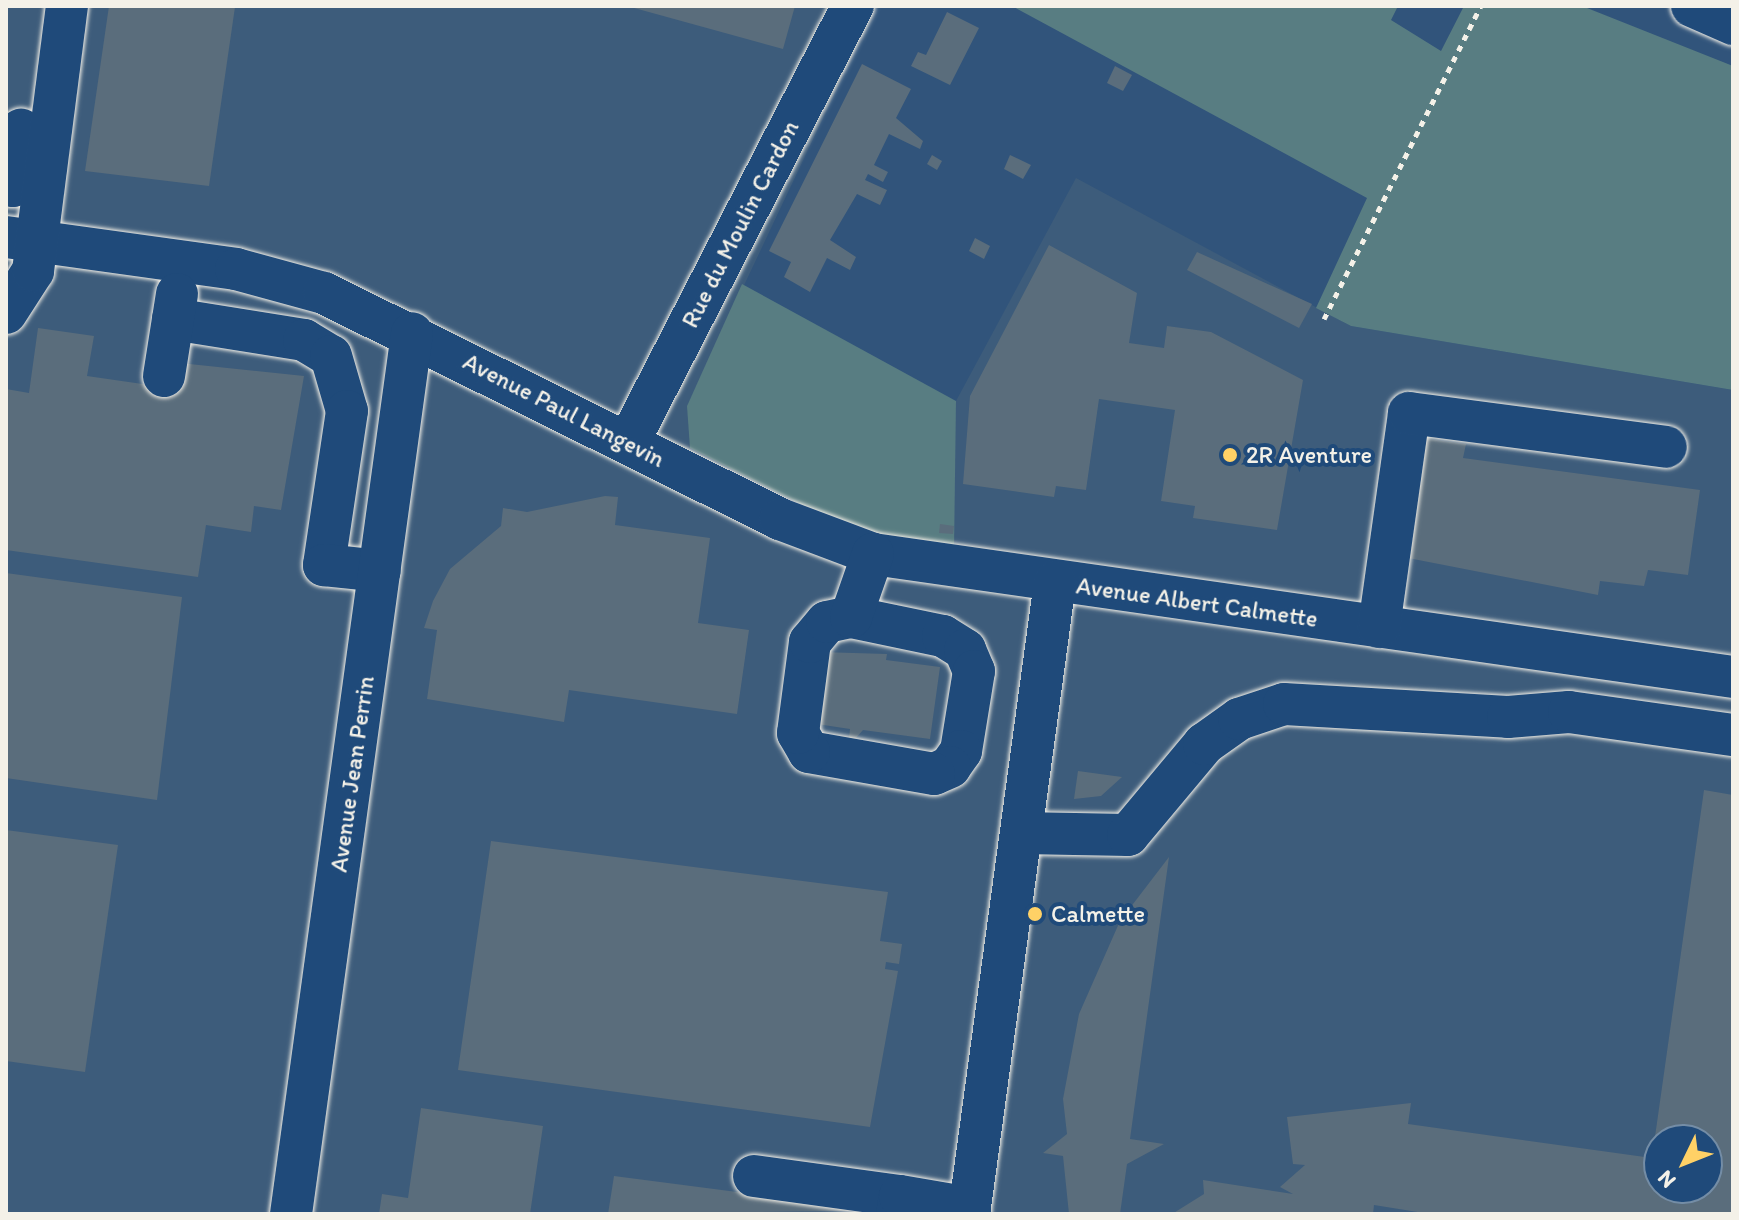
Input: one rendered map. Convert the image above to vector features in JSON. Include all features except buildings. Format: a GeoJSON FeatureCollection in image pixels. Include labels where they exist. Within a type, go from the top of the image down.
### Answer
{"type":"FeatureCollection","features":[{"type":"Feature","properties":{"kind":"street"},"geometry":{"type":"LineString","coordinates":[[6,185],[13,186],[38,6]]}},
{"type":"Feature","properties":{"kind":"street"},"geometry":{"type":"LineString","coordinates":[[6,313],[33,271],[67,6]]}},
{"type":"Feature","properties":{"kind":"street","name":"Rue du Moulin Cardon"},"geometry":{"type":"LineString","coordinates":[[628,443],[853,6]]}},
{"type":"Feature","properties":{"kind":"street"},"geometry":{"type":"LineString","coordinates":[[1692,6],[1733,24]]}},
{"type":"Feature","properties":{"kind":"street","name":"Avenue Paul Langevin"},"geometry":{"type":"LineString","coordinates":[[38,241],[184,261],[309,288],[412,333],[780,519],[873,554],[1055,582]]}},
{"type":"Feature","properties":{"kind":"street"},"geometry":{"type":"LineString","coordinates":[[164,376],[184,261]]}},
{"type":"Feature","properties":{"kind":"street"},"geometry":{"type":"LineString","coordinates":[[173,319],[304,340],[331,356],[347,411],[324,565],[380,571]]}},
{"type":"Feature","properties":{"kind":"street","name":"Avenue Jean Perrin"},"geometry":{"type":"LineString","coordinates":[[291,1214],[412,333]]}},
{"type":"Feature","properties":{"kind":"street"},"geometry":{"type":"LineString","coordinates":[[1379,627],[1409,413],[1666,447]]}},
{"type":"Feature","properties":{"kind":"street"},"geometry":{"type":"LineString","coordinates":[[851,617],[873,554]]}},
{"type":"Feature","properties":{"kind":"street","name":"Avenue Albert Calmette"},"geometry":{"type":"LineString","coordinates":[[970,1211],[1055,582],[1733,677]]}},
{"type":"Feature","properties":{"kind":"street"},"geometry":{"type":"LineString","coordinates":[[851,617],[943,636],[965,650],[974,671],[961,751],[950,767],[934,774],[809,752],[798,733],[810,642],[827,622],[851,617]]}},
{"type":"Feature","properties":{"kind":"street"},"geometry":{"type":"LineString","coordinates":[[1021,833],[1128,835],[1204,744],[1239,719],[1284,704],[1508,717],[1569,712],[1733,735]]}},
{"type":"Feature","properties":{"kind":"street"},"geometry":{"type":"LineString","coordinates":[[754,1176],[898,1205],[970,1211]]}},
{"type":"Feature","properties":{"kind":"path"},"geometry":{"type":"LineString","coordinates":[[1324,319],[1481,6]]}},
{"type":"Feature","properties":{"kind":"shaded area"},"geometry":{"type":"Polygon","coordinates":[[[6,6],[876,6],[687,406],[953,460],[956,401],[1076,178],[1351,326],[1733,390],[1733,1214],[6,1214],[6,6]]]}},
{"type":"Feature","properties":{"kind":"green space"},"geometry":{"type":"Polygon","coordinates":[[[1012,6],[1398,6],[1391,20],[1441,51],[1464,6],[1582,6],[1733,66],[1733,390],[1351,326],[1316,308],[1367,198],[1012,6]]]}},
{"type":"Feature","properties":{"kind":"green space"},"geometry":{"type":"Polygon","coordinates":[[[742,284],[956,401],[954,550],[842,525],[690,448],[687,406],[742,284]]]}},
{"type":"Feature","properties":{"kind":"place","name":"2R Aventure"},"geometry":{"type":"Point","coordinates":[1230,455]}},
{"type":"Feature","properties":{"kind":"place","name":"Calmette"},"geometry":{"type":"Point","coordinates":[1035,914]}}]}
